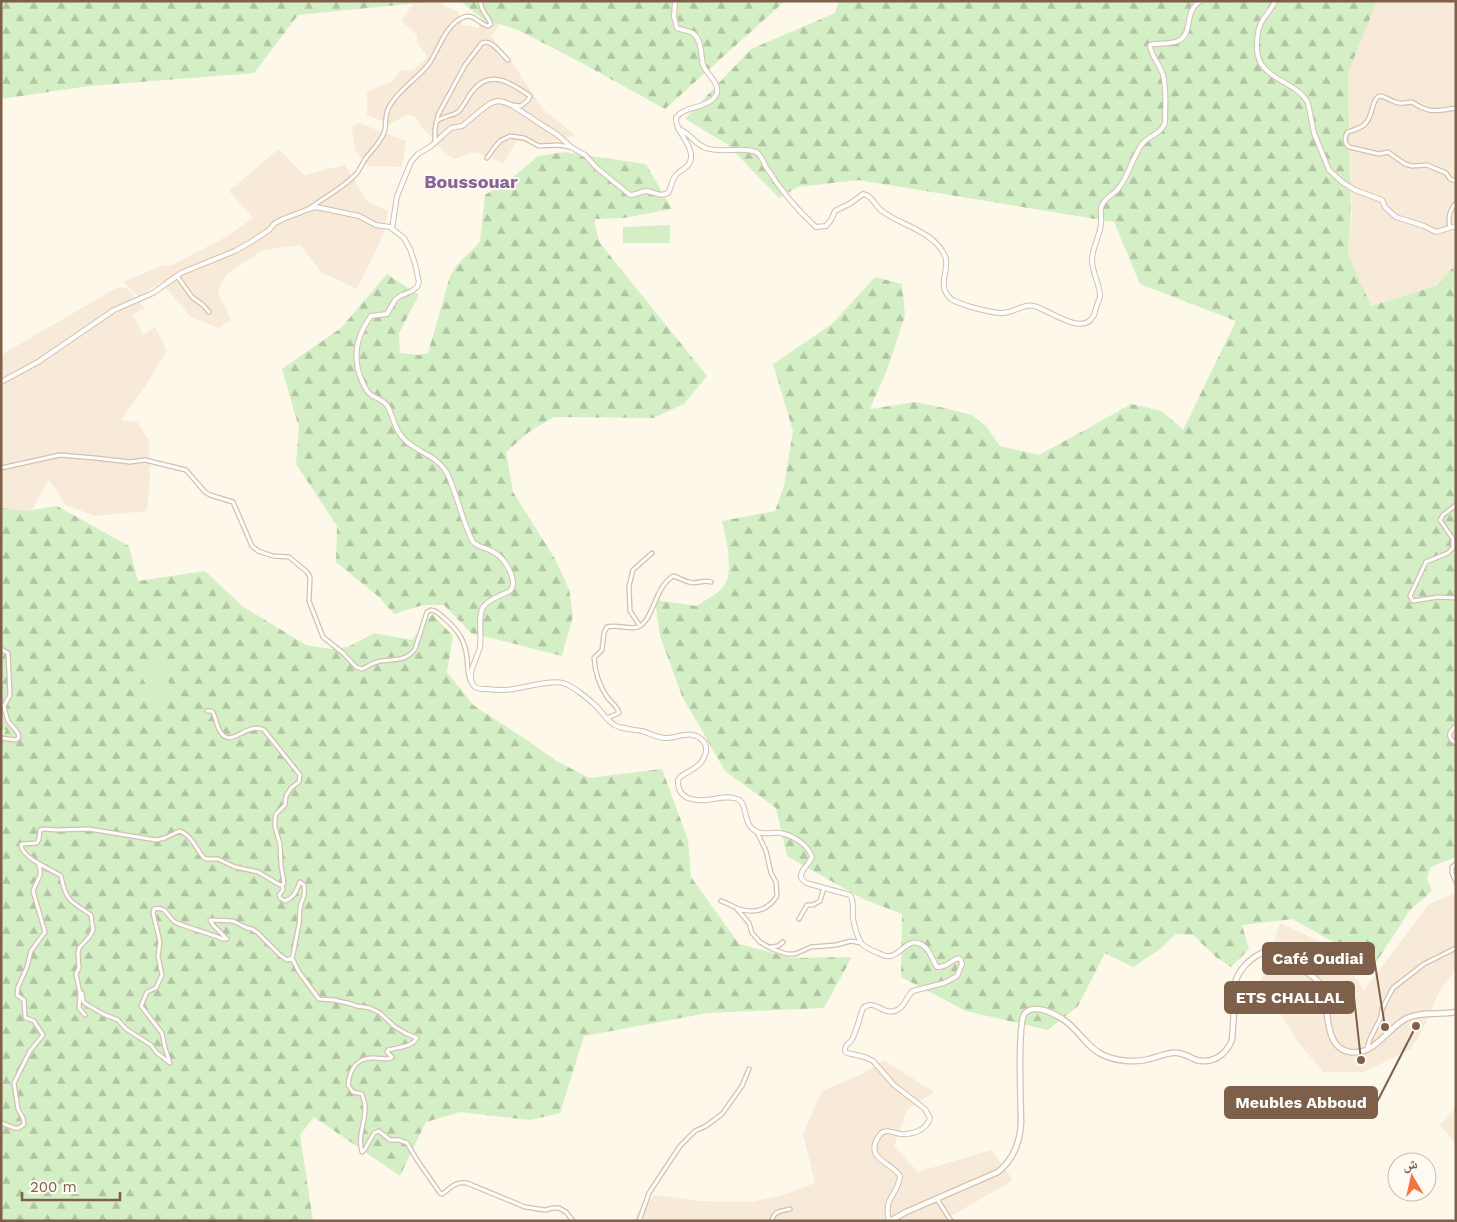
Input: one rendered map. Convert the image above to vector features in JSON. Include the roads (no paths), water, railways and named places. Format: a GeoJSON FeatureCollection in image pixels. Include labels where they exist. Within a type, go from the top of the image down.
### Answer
{"type":"FeatureCollection","features":[{"type":"Feature","properties":{"kind":"main road"},"geometry":{"type":"LineString","coordinates":[[890,1221],[906,1212],[998,1172],[1006,1166],[1014,1154],[1021,1134],[1022,1019],[1029,1010],[1045,1010],[1065,1020],[1096,1051],[1105,1056],[1136,1061],[1178,1052],[1196,1060],[1217,1058],[1224,1054],[1232,1040],[1234,985],[1237,975],[1253,958],[1262,953],[1281,950],[1294,963],[1318,980],[1321,985],[1328,1025],[1336,1044],[1343,1050],[1350,1052],[1367,1050],[1398,1023],[1419,1014],[1456,1012]]}},
{"type":"Feature","properties":{"kind":"street"},"geometry":{"type":"LineString","coordinates":[[309,209],[357,174],[365,159],[383,137],[386,112],[389,107],[404,88],[427,66],[440,42],[457,21],[469,16],[484,25],[488,26],[490,24],[481,8],[480,1]]}},
{"type":"Feature","properties":{"kind":"street"},"geometry":{"type":"LineString","coordinates":[[487,158],[500,141],[510,136],[524,138],[539,146],[558,145],[571,148],[585,155],[597,168],[630,196],[643,191],[665,195],[668,193],[675,176],[691,161],[688,146],[675,123],[676,118],[678,114],[705,104],[717,93],[717,87],[707,74],[704,66],[696,35],[677,28],[674,17],[674,1]]}},
{"type":"Feature","properties":{"kind":"street"},"geometry":{"type":"LineString","coordinates":[[678,129],[684,130],[699,146],[708,149],[756,152],[796,207],[816,226],[826,226],[831,220],[834,211],[851,203],[862,194],[868,196],[883,212],[920,231],[942,250],[947,261],[944,276],[945,291],[959,304],[1002,313],[1033,305],[1064,320],[1082,325],[1087,324],[1094,317],[1100,298],[1092,258],[1101,225],[1100,210],[1102,203],[1118,189],[1144,142],[1159,133],[1165,123],[1163,76],[1161,68],[1150,50],[1150,45],[1179,41],[1183,38],[1190,11],[1193,6],[1201,1]]}},
{"type":"Feature","properties":{"kind":"street"},"geometry":{"type":"LineString","coordinates":[[1275,1],[1258,29],[1257,56],[1259,61],[1276,78],[1298,90],[1306,99],[1314,133],[1329,170],[1342,182],[1355,190],[1382,200],[1396,217],[1436,232],[1456,226]]}},
{"type":"Feature","properties":{"kind":"street"},"geometry":{"type":"LineString","coordinates":[[435,142],[438,115],[460,74],[482,43],[485,41],[490,42],[508,60]]}},
{"type":"Feature","properties":{"kind":"street"},"geometry":{"type":"LineString","coordinates":[[436,122],[444,116],[458,112],[478,85],[490,79],[511,82],[530,96],[521,106],[510,105]]}},
{"type":"Feature","properties":{"kind":"street"},"geometry":{"type":"LineString","coordinates":[[1456,108],[1437,111],[1425,110],[1412,102],[1394,102],[1385,96],[1378,96],[1375,99],[1369,120],[1362,127],[1348,132],[1345,139],[1346,145],[1349,148],[1379,154],[1388,152],[1405,164],[1412,166],[1427,165],[1446,173],[1450,179],[1456,181]]}},
{"type":"Feature","properties":{"kind":"street"},"geometry":{"type":"LineString","coordinates":[[392,229],[396,196],[411,162],[418,154],[451,128],[462,126],[491,103],[498,101],[510,105],[559,136],[571,148]]}},
{"type":"Feature","properties":{"kind":"street"},"geometry":{"type":"LineString","coordinates":[[1450,228],[1449,215],[1456,203]]}},
{"type":"Feature","properties":{"kind":"street"},"geometry":{"type":"LineString","coordinates":[[1,382],[38,362],[107,314],[146,297],[176,276],[190,269],[234,251],[269,230],[275,223],[309,209],[316,207],[325,208],[359,216],[392,229],[404,238],[410,249],[419,276],[419,282],[412,291],[395,300],[387,314],[372,316],[359,340],[355,354],[356,360],[365,388],[370,394],[388,406],[394,425],[399,433],[418,450],[438,462],[447,472],[473,542],[500,557],[512,575],[513,588],[485,604],[481,611],[481,644],[471,674],[473,684]]}},
{"type":"Feature","properties":{"kind":"street"},"geometry":{"type":"LineString","coordinates":[[176,276],[192,297],[209,312]]}},
{"type":"Feature","properties":{"kind":"street"},"geometry":{"type":"LineString","coordinates":[[1,468],[60,455],[130,462],[145,460],[186,470],[205,492],[234,502],[252,546],[258,551],[273,556],[289,557],[307,572],[310,577],[309,601],[323,637],[344,653],[356,667],[362,669],[378,661],[398,660],[411,654],[428,612],[431,610],[436,611],[456,629],[462,639],[467,656],[468,677],[476,688],[503,690],[554,682],[565,683],[593,704],[606,718],[620,727],[643,731],[663,738],[686,734],[701,739],[707,750],[704,759],[700,765],[681,776],[678,780],[681,792],[686,798],[697,800],[737,799],[741,802],[751,828],[757,832],[786,835],[804,844],[811,851],[812,857],[800,874],[801,878],[806,883],[850,895],[853,906],[853,918],[861,943]]}},
{"type":"Feature","properties":{"kind":"street"},"geometry":{"type":"LineString","coordinates":[[1456,506],[1443,515],[1440,520],[1453,539],[1452,551],[1426,562],[1410,596],[1413,602],[1430,598],[1456,598]]}},
{"type":"Feature","properties":{"kind":"street"},"geometry":{"type":"LineString","coordinates":[[640,626],[630,611],[629,586],[636,565],[652,553]]}},
{"type":"Feature","properties":{"kind":"street"},"geometry":{"type":"LineString","coordinates":[[606,718],[619,713],[618,707],[608,698],[595,670],[594,658],[602,650],[604,633],[607,627],[634,628],[640,626],[652,611],[663,585],[673,576],[689,583],[711,582]]}},
{"type":"Feature","properties":{"kind":"street"},"geometry":{"type":"LineString","coordinates":[[1,649],[8,653],[10,695],[4,706],[5,711],[8,721],[18,733],[19,738],[16,740],[1,738]]}},
{"type":"Feature","properties":{"kind":"street"},"geometry":{"type":"LineString","coordinates":[[207,711],[212,711],[222,735],[226,737],[231,737],[256,727],[264,730],[300,775],[299,782],[291,788],[285,804],[276,814],[275,819],[275,827],[280,841],[284,880],[283,890],[279,895],[280,898],[285,900],[293,896],[300,882],[305,887],[292,958],[299,972],[319,999],[334,1000],[370,1008],[380,1013],[395,1027],[417,1038],[411,1045],[388,1050],[387,1052],[391,1058],[368,1058],[355,1064],[348,1086],[353,1092],[362,1094],[364,1102],[365,1108],[360,1136],[362,1152],[366,1149],[374,1133],[378,1131],[390,1140],[399,1140],[409,1145],[417,1160],[442,1194],[454,1184],[467,1183],[525,1207],[545,1210],[560,1208],[573,1221]]}},
{"type":"Feature","properties":{"kind":"street"},"geometry":{"type":"LineString","coordinates":[[1456,726],[1449,732],[1451,740],[1456,743]]}},
{"type":"Feature","properties":{"kind":"street"},"geometry":{"type":"LineString","coordinates":[[85,1015],[79,1008],[80,993],[76,974],[79,968],[79,948],[90,936],[92,930],[91,915],[68,898],[64,892],[62,876],[26,855],[22,850],[21,846],[24,844],[37,843],[39,832],[42,829],[89,829],[156,840],[178,831],[191,839],[204,858],[218,859],[234,867],[258,872],[277,884],[282,885]]}},
{"type":"Feature","properties":{"kind":"street"},"geometry":{"type":"LineString","coordinates":[[737,909],[759,911],[769,905],[777,896],[776,882],[771,873],[766,851],[757,832]]}},
{"type":"Feature","properties":{"kind":"street"},"geometry":{"type":"LineString","coordinates":[[1,1124],[14,1129],[20,1128],[24,1124],[18,1109],[14,1083],[30,1051],[43,1035],[34,1021],[26,1018],[24,1014],[24,1000],[17,995],[18,987],[27,967],[29,954],[45,932],[33,891],[41,875],[38,862]]}},
{"type":"Feature","properties":{"kind":"street"},"geometry":{"type":"LineString","coordinates":[[1456,864],[1452,866],[1451,870],[1456,882]]}},
{"type":"Feature","properties":{"kind":"street"},"geometry":{"type":"LineString","coordinates":[[799,919],[807,904],[813,905],[821,900],[824,888]]}},
{"type":"Feature","properties":{"kind":"street"},"geometry":{"type":"LineString","coordinates":[[721,901],[737,909],[749,923],[755,936],[768,947],[791,954],[811,947],[836,945],[851,941],[861,943],[888,957],[898,954],[910,944],[919,943],[931,954],[937,967],[948,965],[958,958],[961,960],[962,964],[957,976],[944,983],[913,991],[903,1006],[897,1010],[892,1012],[875,1005],[866,1005],[863,1008],[852,1040],[844,1048],[847,1053],[873,1060],[894,1085],[925,1110],[930,1118],[927,1125],[916,1132],[900,1134],[888,1131],[879,1135],[875,1153],[900,1176],[898,1185],[888,1204],[887,1212],[890,1221]]}},
{"type":"Feature","properties":{"kind":"street"},"geometry":{"type":"LineString","coordinates":[[76,978],[83,1001],[86,1004],[118,1020],[126,1029],[151,1045],[156,1052],[170,1063],[162,1033],[141,1006],[147,992],[156,988],[162,975],[158,956],[160,942],[153,913],[154,909],[158,908],[166,911],[174,922],[223,939],[227,939],[212,925],[210,920],[233,921],[258,933],[280,955],[288,960],[292,958]]}},
{"type":"Feature","properties":{"kind":"street"},"geometry":{"type":"LineString","coordinates":[[768,947],[776,947],[783,942]]}},
{"type":"Feature","properties":{"kind":"street"},"geometry":{"type":"LineString","coordinates":[[1367,1050],[1387,996],[1393,988],[1424,964],[1456,948]]}},
{"type":"Feature","properties":{"kind":"street"},"geometry":{"type":"LineString","coordinates":[[1370,1039],[1377,1043]]}},
{"type":"Feature","properties":{"kind":"street"},"geometry":{"type":"LineString","coordinates":[[639,1221],[649,1193],[680,1146],[695,1131],[706,1126],[722,1114],[742,1086],[749,1069]]}},
{"type":"Feature","properties":{"kind":"street"},"geometry":{"type":"LineString","coordinates":[[937,1198],[951,1221]]}},
{"type":"Feature","properties":{"kind":"street"},"geometry":{"type":"LineString","coordinates":[[772,1221],[777,1212],[790,1209]]}},
{"type":"Feature","properties":{"kind":"place","name":"Meubles Abboud"},"geometry":{"type":"Point","coordinates":[1416,1026]}},
{"type":"Feature","properties":{"kind":"place","name":"Café Oudiai"},"geometry":{"type":"Point","coordinates":[1385,1027]}},
{"type":"Feature","properties":{"kind":"place","name":"ETS CHALLAL"},"geometry":{"type":"Point","coordinates":[1361,1060]}},
{"type":"Feature","properties":{"kind":"district","name":"Boussouar"},"geometry":{"type":"Point","coordinates":[471,182]}}]}
